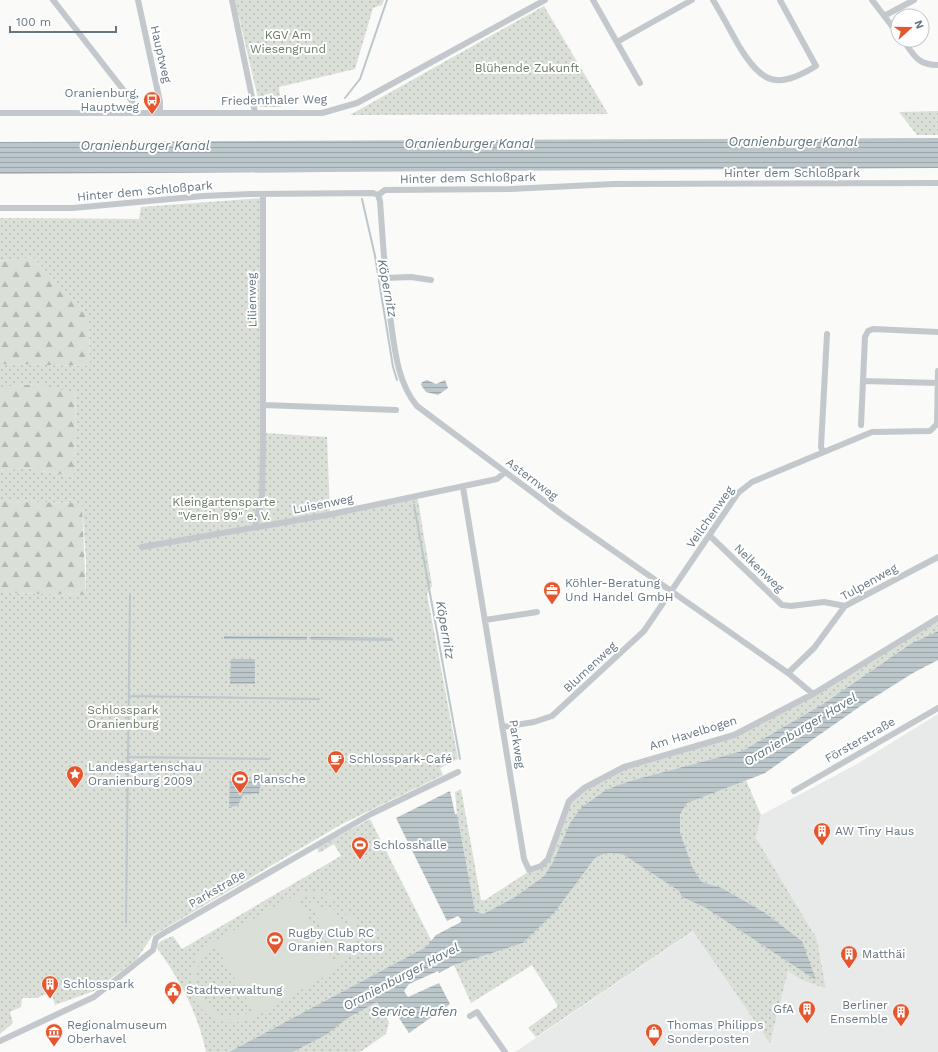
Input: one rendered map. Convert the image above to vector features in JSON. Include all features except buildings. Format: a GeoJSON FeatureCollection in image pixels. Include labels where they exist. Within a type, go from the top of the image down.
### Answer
{"type":"FeatureCollection","features":[{"type":"Feature","properties":{"kind":"street"},"geometry":{"type":"LineString","coordinates":[[53,0],[132,102],[133,112]]}},
{"type":"Feature","properties":{"kind":"street","name":"Hauptweg"},"geometry":{"type":"LineString","coordinates":[[138,0],[160,102],[160,112]]}},
{"type":"Feature","properties":{"kind":"street"},"geometry":{"type":"LineString","coordinates":[[232,0],[255,112]]}},
{"type":"Feature","properties":{"kind":"street","name":"Friedenthaler Weg"},"geometry":{"type":"LineString","coordinates":[[0,114],[133,112],[322,113],[357,103],[545,0]]}},
{"type":"Feature","properties":{"kind":"street"},"geometry":{"type":"LineString","coordinates":[[593,0],[640,84]]}},
{"type":"Feature","properties":{"kind":"street"},"geometry":{"type":"LineString","coordinates":[[617,42],[692,0]]}},
{"type":"Feature","properties":{"kind":"street"},"geometry":{"type":"LineString","coordinates":[[713,0],[754,70],[769,79],[781,80],[802,75],[816,66],[780,0]]}},
{"type":"Feature","properties":{"kind":"street"},"geometry":{"type":"LineString","coordinates":[[872,0],[890,24]]}},
{"type":"Feature","properties":{"kind":"street"},"geometry":{"type":"LineString","coordinates":[[884,16],[914,0]]}},
{"type":"Feature","properties":{"kind":"street"},"geometry":{"type":"LineString","coordinates":[[909,48],[921,63],[938,65]]}},
{"type":"Feature","properties":{"kind":"street","name":"Hinter dem Schloßpark"},"geometry":{"type":"LineString","coordinates":[[0,208],[73,208],[202,196],[373,193],[378,195],[385,190],[510,189],[614,184],[938,184]]}},
{"type":"Feature","properties":{"kind":"street","name":"Lilienweg"},"geometry":{"type":"LineString","coordinates":[[255,527],[262,496],[264,405],[263,194]]}},
{"type":"Feature","properties":{"kind":"street","name":"Asternweg"},"geometry":{"type":"LineString","coordinates":[[378,195],[380,201],[385,278],[397,361],[412,399],[428,415],[505,472],[626,561],[672,591],[788,674],[813,694]]}},
{"type":"Feature","properties":{"kind":"street"},"geometry":{"type":"LineString","coordinates":[[385,278],[411,277],[431,280]]}},
{"type":"Feature","properties":{"kind":"street"},"geometry":{"type":"LineString","coordinates":[[861,425],[865,337],[868,331],[873,329],[938,332]]}},
{"type":"Feature","properties":{"kind":"street"},"geometry":{"type":"LineString","coordinates":[[823,452],[821,447],[827,334]]}},
{"type":"Feature","properties":{"kind":"street"},"geometry":{"type":"LineString","coordinates":[[863,381],[938,383],[938,371]]}},
{"type":"Feature","properties":{"kind":"street","name":"Veilchenweg"},"geometry":{"type":"LineString","coordinates":[[672,591],[738,493],[752,482],[872,432],[930,431],[937,424],[938,383]]}},
{"type":"Feature","properties":{"kind":"street"},"geometry":{"type":"LineString","coordinates":[[264,405],[396,410]]}},
{"type":"Feature","properties":{"kind":"street","name":"Luisenweg"},"geometry":{"type":"LineString","coordinates":[[142,547],[327,515],[463,487],[497,479],[505,472]]}},
{"type":"Feature","properties":{"kind":"street","name":"Parkweg"},"geometry":{"type":"LineString","coordinates":[[463,487],[524,859],[529,870]]}},
{"type":"Feature","properties":{"kind":"street","name":"Nelkenweg"},"geometry":{"type":"LineString","coordinates":[[710,536],[782,605],[791,606],[824,602],[845,606]]}},
{"type":"Feature","properties":{"kind":"street","name":"Tulpenweg"},"geometry":{"type":"LineString","coordinates":[[788,674],[814,648],[845,606],[938,557]]}},
{"type":"Feature","properties":{"kind":"street","name":"Blumenweg"},"geometry":{"type":"LineString","coordinates":[[503,727],[541,720],[552,716],[561,709],[644,631],[672,591]]}},
{"type":"Feature","properties":{"kind":"street"},"geometry":{"type":"LineString","coordinates":[[485,620],[537,612]]}},
{"type":"Feature","properties":{"kind":"street","name":"Am Havelbogen"},"geometry":{"type":"LineString","coordinates":[[529,870],[541,866],[548,859],[569,801],[584,788],[624,767],[734,735],[813,694],[938,618]]}},
{"type":"Feature","properties":{"kind":"street","name":"Försterstraße"},"geometry":{"type":"LineString","coordinates":[[794,791],[938,709]]}},
{"type":"Feature","properties":{"kind":"street","name":"Parkstraße"},"geometry":{"type":"LineString","coordinates":[[1,1041],[94,997],[154,950],[156,938],[164,933],[371,814],[458,772]]}},
{"type":"Feature","properties":{"kind":"street"},"geometry":{"type":"LineString","coordinates":[[470,1016],[477,1012],[505,1052]]}},
{"type":"Feature","properties":{"kind":"shaded area"},"geometry":{"type":"Polygon","coordinates":[[[938,714],[938,1052],[515,1052],[694,931],[770,1042],[788,970],[800,979],[826,989],[817,939],[756,838],[761,815],[857,764],[938,714]]]}},
{"type":"Feature","properties":{"kind":"green space","name":"KGV Am Wiesengrund"},"geometry":{"type":"Polygon","coordinates":[[[235,0],[384,0],[382,5],[373,8],[355,69],[279,87],[281,107],[260,107],[235,0]]]}},
{"type":"Feature","properties":{"kind":"green space","name":"Blühende Zukunft"},"geometry":{"type":"Polygon","coordinates":[[[544,6],[608,114],[350,115],[544,6]]]}},
{"type":"Feature","properties":{"kind":"green space"},"geometry":{"type":"Polygon","coordinates":[[[938,111],[938,135],[917,135],[899,112],[938,111]]]}},
{"type":"Feature","properties":{"kind":"green space","name":"Schlosspark Oranienburg"},"geometry":{"type":"Polygon","coordinates":[[[263,198],[265,433],[327,437],[330,513],[417,494],[432,586],[427,594],[458,759],[440,768],[443,775],[342,824],[152,936],[137,959],[94,991],[55,1005],[51,992],[37,998],[22,998],[21,1007],[10,1012],[13,1023],[0,1034],[0,593],[86,595],[86,561],[82,503],[0,501],[0,471],[24,468],[74,477],[76,393],[35,384],[0,387],[0,364],[90,366],[89,316],[33,257],[0,261],[0,218],[139,219],[141,207],[263,198]]]}},
{"type":"Feature","properties":{"kind":"green space"},"geometry":{"type":"Polygon","coordinates":[[[33,257],[89,316],[90,366],[0,364],[0,261],[33,257]]]}},
{"type":"Feature","properties":{"kind":"green space"},"geometry":{"type":"Polygon","coordinates":[[[35,384],[76,392],[74,477],[24,468],[0,471],[0,387],[35,384]]]}},
{"type":"Feature","properties":{"kind":"green space"},"geometry":{"type":"Polygon","coordinates":[[[0,501],[82,503],[86,595],[0,593],[0,501]]]}},
{"type":"Feature","properties":{"kind":"green space"},"geometry":{"type":"Polygon","coordinates":[[[938,618],[938,631],[912,643],[823,704],[742,751],[630,781],[570,823],[553,862],[544,876],[515,897],[483,914],[475,911],[457,814],[455,792],[461,789],[481,900],[485,900],[548,859],[569,801],[584,788],[624,767],[734,735],[813,694],[938,618]]]}},
{"type":"Feature","properties":{"kind":"green space"},"geometry":{"type":"Polygon","coordinates":[[[746,780],[761,815],[756,838],[817,939],[826,989],[800,979],[788,971],[770,1043],[693,931],[536,1037],[528,1028],[558,1006],[532,965],[471,1003],[454,965],[523,943],[555,912],[595,858],[606,853],[622,854],[679,891],[682,897],[706,908],[802,941],[764,912],[722,888],[702,882],[693,869],[680,832],[680,816],[687,803],[746,780]]]}},
{"type":"Feature","properties":{"kind":"green space"},"geometry":{"type":"Polygon","coordinates":[[[370,819],[432,942],[426,947],[229,1052],[206,1052],[193,1010],[181,985],[157,948],[157,945],[163,940],[173,936],[182,949],[341,856],[334,844],[319,853],[317,848],[370,819]]]}},
{"type":"Feature","properties":{"kind":"green space"},"geometry":{"type":"Polygon","coordinates":[[[308,891],[324,893],[337,899],[347,907],[354,918],[357,930],[356,943],[350,956],[339,968],[252,1019],[239,1022],[226,1022],[208,1016],[198,1005],[194,997],[191,982],[193,966],[201,952],[212,942],[295,895],[308,891]],[[314,895],[298,899],[335,962],[343,952],[348,942],[350,931],[348,921],[344,911],[337,903],[327,898],[314,895]],[[216,947],[203,959],[196,972],[196,986],[202,999],[211,1009],[223,1016],[237,1016],[253,1010],[216,947]]]}},
{"type":"Feature","properties":{"kind":"green space"},"geometry":{"type":"Polygon","coordinates":[[[315,899],[323,911],[332,906],[347,931],[338,936],[344,948],[337,952],[309,903],[315,899]]]}},
{"type":"Feature","properties":{"kind":"green space"},"geometry":{"type":"Polygon","coordinates":[[[377,1002],[389,1022],[386,1034],[360,1052],[293,1052],[326,1035],[348,1018],[377,1002]]]}},
{"type":"Feature","properties":{"kind":"water","name":"Oranienburger Kanal"},"geometry":{"type":"Polygon","coordinates":[[[938,138],[938,168],[0,174],[0,142],[938,138]]]}},
{"type":"Feature","properties":{"kind":"water"},"geometry":{"type":"Polygon","coordinates":[[[427,380],[436,384],[445,380],[448,388],[438,395],[426,392],[421,385],[422,382],[427,380]]]}},
{"type":"Feature","properties":{"kind":"water"},"geometry":{"type":"Polygon","coordinates":[[[938,631],[938,660],[913,673],[862,705],[765,773],[687,803],[680,815],[680,832],[693,869],[702,882],[722,888],[764,912],[802,941],[816,980],[706,908],[682,897],[679,891],[622,854],[606,853],[595,858],[555,912],[523,943],[454,965],[439,973],[438,971],[409,984],[404,991],[408,997],[439,983],[450,1004],[409,1033],[395,1012],[386,1017],[377,1002],[348,1018],[326,1035],[293,1052],[229,1052],[426,947],[436,935],[461,922],[461,919],[458,916],[447,921],[396,818],[450,791],[455,814],[457,814],[475,911],[483,914],[515,897],[544,876],[553,862],[570,823],[582,807],[606,790],[630,781],[742,751],[823,704],[912,643],[938,631]]]}},
{"type":"Feature","properties":{"kind":"water"},"geometry":{"type":"Polygon","coordinates":[[[224,636],[307,637],[307,640],[224,639],[224,636]]]}},
{"type":"Feature","properties":{"kind":"water"},"geometry":{"type":"Polygon","coordinates":[[[311,637],[393,638],[393,641],[311,640],[311,637]]]}},
{"type":"Feature","properties":{"kind":"water"},"geometry":{"type":"Polygon","coordinates":[[[231,659],[255,659],[255,684],[230,684],[231,659]]]}},
{"type":"Feature","properties":{"kind":"water","name":"Plansche"},"geometry":{"type":"Polygon","coordinates":[[[230,779],[261,781],[259,793],[243,795],[238,805],[229,808],[230,779]]]}},
{"type":"Feature","properties":{"kind":"waterway","name":"Köpernitz"},"geometry":{"type":"LineString","coordinates":[[345,98],[360,79],[387,0]]}},
{"type":"Feature","properties":{"kind":"waterway","name":"Köpernitz"},"geometry":{"type":"LineString","coordinates":[[362,199],[375,256],[393,367],[397,380]]}},
{"type":"Feature","properties":{"kind":"waterway","name":"Köpernitz"},"geometry":{"type":"LineString","coordinates":[[414,505],[460,759]]}},
{"type":"Feature","properties":{"kind":"waterway"},"geometry":{"type":"LineString","coordinates":[[126,922],[130,594]]}},
{"type":"Feature","properties":{"kind":"waterway"},"geometry":{"type":"LineString","coordinates":[[129,696],[319,699]]}},
{"type":"Feature","properties":{"kind":"waterway"},"geometry":{"type":"LineString","coordinates":[[128,757],[269,759]]}},
{"type":"Feature","properties":{"kind":"place","name":"Oranienburg, Hauptweg"},"geometry":{"type":"Point","coordinates":[152,115]}},
{"type":"Feature","properties":{"kind":"place","name":"Köhler-Beratung Und Handel GmbH"},"geometry":{"type":"Point","coordinates":[552,605]}},
{"type":"Feature","properties":{"kind":"place","name":"Schlosspark-Café"},"geometry":{"type":"Point","coordinates":[336,774]}},
{"type":"Feature","properties":{"kind":"place","name":"Landesgartenschau Oranienburg 2009"},"geometry":{"type":"Point","coordinates":[75,789]}},
{"type":"Feature","properties":{"kind":"place","name":"Plansche"},"geometry":{"type":"Point","coordinates":[240,794]}},
{"type":"Feature","properties":{"kind":"place","name":"AW Tiny Haus"},"geometry":{"type":"Point","coordinates":[822,846]}},
{"type":"Feature","properties":{"kind":"place","name":"Schlosshalle"},"geometry":{"type":"Point","coordinates":[360,860]}},
{"type":"Feature","properties":{"kind":"place","name":"Rugby Club RC Oranien Raptors"},"geometry":{"type":"Point","coordinates":[275,955]}},
{"type":"Feature","properties":{"kind":"place","name":"Matthäi"},"geometry":{"type":"Point","coordinates":[849,969]}},
{"type":"Feature","properties":{"kind":"place","name":"Schlosspark"},"geometry":{"type":"Point","coordinates":[50,999]}},
{"type":"Feature","properties":{"kind":"place","name":"Stadtverwaltung"},"geometry":{"type":"Point","coordinates":[173,1005]}},
{"type":"Feature","properties":{"kind":"place","name":"GfA"},"geometry":{"type":"Point","coordinates":[807,1024]}},
{"type":"Feature","properties":{"kind":"place","name":"Berliner Ensemble"},"geometry":{"type":"Point","coordinates":[901,1027]}},
{"type":"Feature","properties":{"kind":"place","name":"Regionalmuseum Oberhavel"},"geometry":{"type":"Point","coordinates":[54,1047]}},
{"type":"Feature","properties":{"kind":"place","name":"Thomas Philipps Sonderposten"},"geometry":{"type":"Point","coordinates":[654,1047]}},
{"type":"Feature","properties":{"kind":"park label","name":"Kleingartensparte \"Verein 99\" e. V."},"geometry":{"type":"Point","coordinates":[224,509]}},
{"type":"Feature","properties":{"kind":"water label","name":"Oranienburger Havel"},"geometry":{"type":"Point","coordinates":[800,729]}},
{"type":"Feature","properties":{"kind":"water label","name":"Oranienburger Havel"},"geometry":{"type":"Point","coordinates":[401,976]}},
{"type":"Feature","properties":{"kind":"water label","name":"Service Hafen"},"geometry":{"type":"Point","coordinates":[414,1011]}}]}
